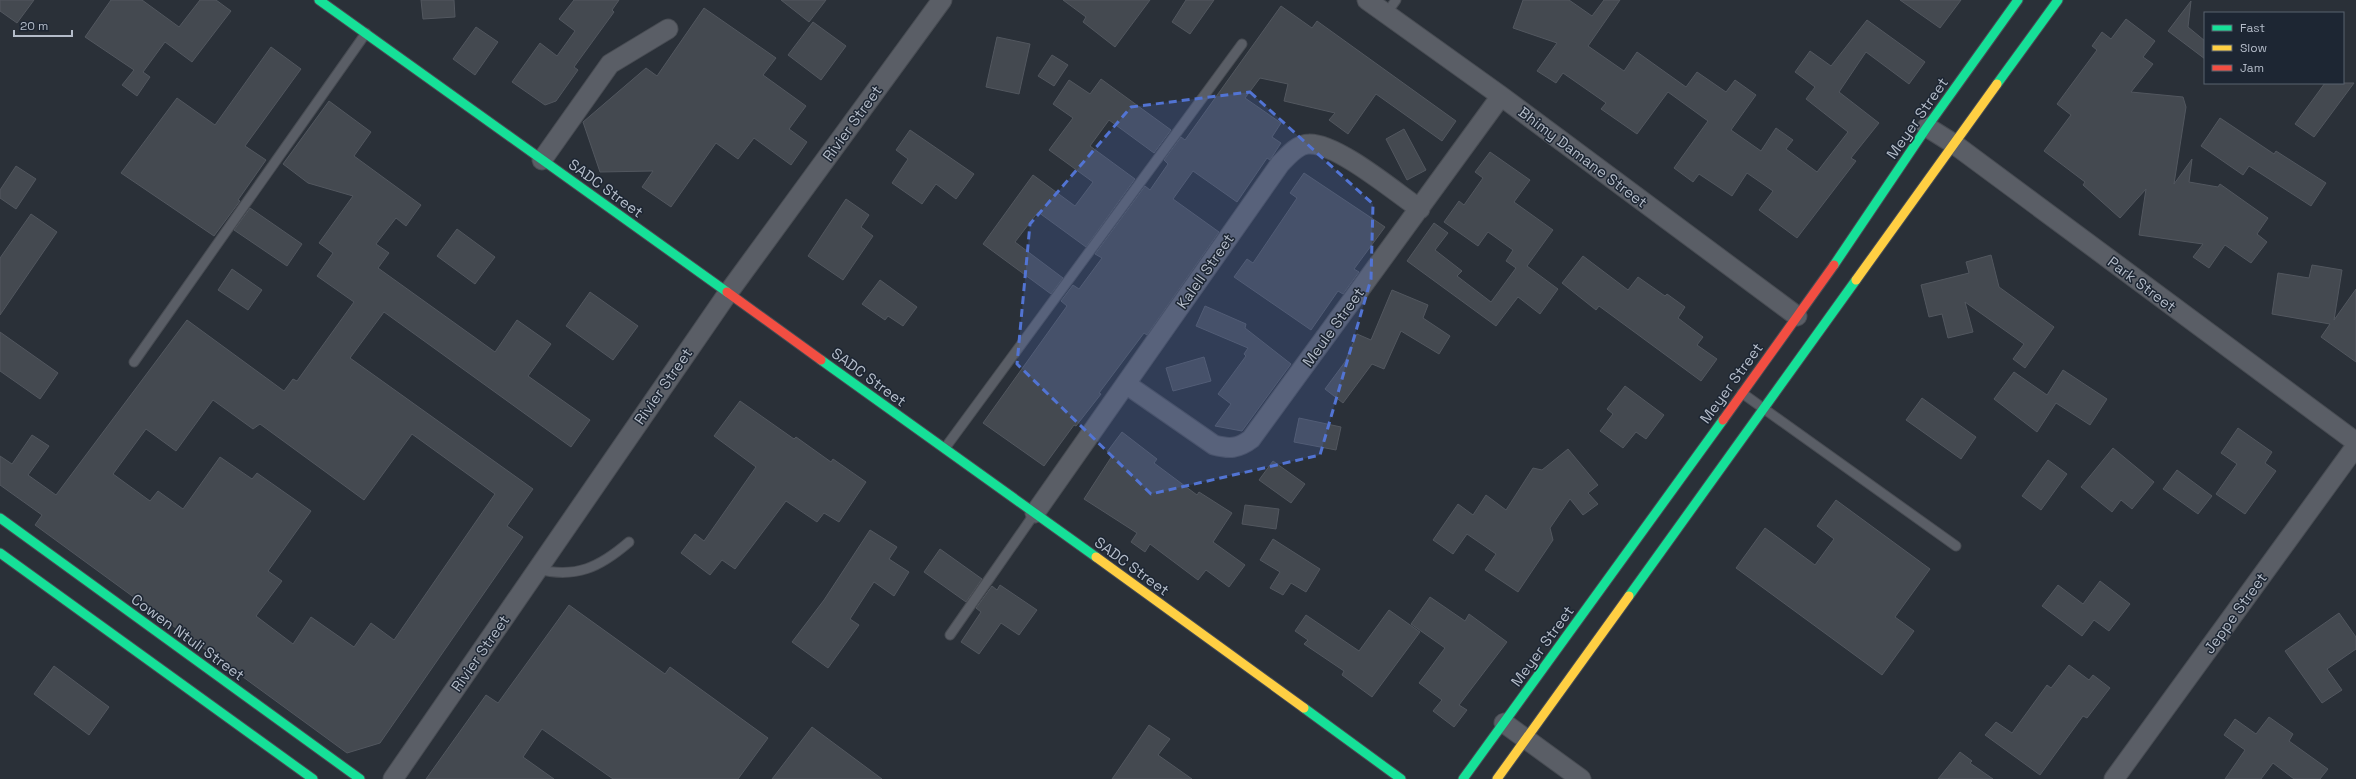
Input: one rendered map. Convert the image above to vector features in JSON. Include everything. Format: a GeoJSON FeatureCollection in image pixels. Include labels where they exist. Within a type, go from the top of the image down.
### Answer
{"type":"FeatureCollection","features":[{"type":"Feature","properties":{"kind":"main road","name":"SADC Street"},"geometry":{"type":"LineString","coordinates":[[319,0],[945,448],[1401,779]]}},
{"type":"Feature","properties":{"kind":"main road","name":"Meyer Street"},"geometry":{"type":"LineString","coordinates":[[1463,779],[1820,286],[1927,127],[2018,0]]}},
{"type":"Feature","properties":{"kind":"main road"},"geometry":{"type":"LineString","coordinates":[[1497,779],[2058,0]]}},
{"type":"Feature","properties":{"kind":"main road","name":"Cowen Ntuli Street"},"geometry":{"type":"LineString","coordinates":[[0,518],[360,779]]}},
{"type":"Feature","properties":{"kind":"main road"},"geometry":{"type":"LineString","coordinates":[[0,553],[313,779]]}},
{"type":"Feature","properties":{"kind":"street","name":"Rivier Street"},"geometry":{"type":"LineString","coordinates":[[393,779],[728,293],[942,0]]}},
{"type":"Feature","properties":{"kind":"street","name":"Bhimy Damane Street"},"geometry":{"type":"LineString","coordinates":[[1367,0],[1391,7],[1501,96],[1797,316]]}},
{"type":"Feature","properties":{"kind":"street"},"geometry":{"type":"LineString","coordinates":[[542,160],[610,64],[668,28]]}},
{"type":"Feature","properties":{"kind":"street","name":"Meule Street"},"geometry":{"type":"LineString","coordinates":[[1126,384],[1214,445],[1227,448],[1241,447],[1251,439],[1501,96]]}},
{"type":"Feature","properties":{"kind":"street","name":"Park Street"},"geometry":{"type":"LineString","coordinates":[[1927,127],[1954,144],[2356,442]]}},
{"type":"Feature","properties":{"kind":"street","name":"Kalell Street"},"geometry":{"type":"LineString","coordinates":[[1035,513],[1280,164],[1293,150],[1308,144],[1322,146],[1339,153],[1420,209]]}},
{"type":"Feature","properties":{"kind":"street","name":"Jeppe Street"},"geometry":{"type":"LineString","coordinates":[[2114,779],[2356,446]]}},
{"type":"Feature","properties":{"kind":"street"},"geometry":{"type":"LineString","coordinates":[[1504,723],[1582,779]]}},
{"type":"Feature","properties":{"kind":"lane"},"geometry":{"type":"LineString","coordinates":[[134,362],[366,34]]}},
{"type":"Feature","properties":{"kind":"lane"},"geometry":{"type":"LineString","coordinates":[[945,448],[1242,44]]}},
{"type":"Feature","properties":{"kind":"lane"},"geometry":{"type":"LineString","coordinates":[[1742,393],[1956,546]]}},
{"type":"Feature","properties":{"kind":"lane"},"geometry":{"type":"LineString","coordinates":[[950,635],[1035,513]]}},
{"type":"Feature","properties":{"kind":"lane"},"geometry":{"type":"LineString","coordinates":[[538,569],[554,574],[582,571],[610,558],[629,542]]}},
{"type":"Feature","properties":{"kind":"highlighted area"},"geometry":{"type":"Polygon","coordinates":[[[1250,92],[1373,204],[1371,279],[1320,455],[1151,494],[1017,364],[1030,224],[1131,107],[1250,92]]]}},
{"type":"Feature","properties":{"kind":"building"},"geometry":{"type":"Polygon","coordinates":[[[0,0],[34,0],[17,23],[0,11],[0,0]]]}},
{"type":"Feature","properties":{"kind":"building"},"geometry":{"type":"Polygon","coordinates":[[[111,0],[142,0],[179,27],[200,0],[216,0],[231,11],[192,62],[165,42],[143,72],[150,77],[137,96],[122,85],[134,70],[85,37],[111,0]]]}},
{"type":"Feature","properties":{"kind":"building"},"geometry":{"type":"Polygon","coordinates":[[[421,0],[454,0],[455,17],[423,19],[421,0]]]}},
{"type":"Feature","properties":{"kind":"building"},"geometry":{"type":"Polygon","coordinates":[[[574,0],[619,0],[612,10],[614,12],[574,67],[578,70],[556,101],[545,105],[512,82],[540,43],[557,56],[575,31],[559,19],[574,0]]]}},
{"type":"Feature","properties":{"kind":"building"},"geometry":{"type":"Polygon","coordinates":[[[781,0],[826,0],[809,22],[781,0]]]}},
{"type":"Feature","properties":{"kind":"building"},"geometry":{"type":"Polygon","coordinates":[[[1063,0],[1150,0],[1115,47],[1083,22],[1086,17],[1063,0]]]}},
{"type":"Feature","properties":{"kind":"building"},"geometry":{"type":"Polygon","coordinates":[[[1186,0],[1214,0],[1190,34],[1172,22],[1186,0]]]}},
{"type":"Feature","properties":{"kind":"building"},"geometry":{"type":"Polygon","coordinates":[[[1523,0],[1569,0],[1592,16],[1604,0],[1620,0],[1588,46],[1624,71],[1637,52],[1686,87],[1697,72],[1726,92],[1735,80],[1756,95],[1731,130],[1761,151],[1776,128],[1793,140],[1786,149],[1817,172],[1848,132],[1806,99],[1815,87],[1795,72],[1810,51],[1831,66],[1867,20],[1925,62],[1909,84],[1866,52],[1839,92],[1879,123],[1851,158],[1856,161],[1797,238],[1759,210],[1773,191],[1747,173],[1732,196],[1699,174],[1693,182],[1674,168],[1708,121],[1668,92],[1637,134],[1601,109],[1606,103],[1563,73],[1556,83],[1537,71],[1557,43],[1513,28],[1523,0]]]}},
{"type":"Feature","properties":{"kind":"building"},"geometry":{"type":"Polygon","coordinates":[[[1900,0],[1961,0],[1940,28],[1900,0]]]}},
{"type":"Feature","properties":{"kind":"building"},"geometry":{"type":"Polygon","coordinates":[[[2191,1],[2188,27],[2204,40],[2204,58],[2168,31],[2191,1]]]}},
{"type":"Feature","properties":{"kind":"building"},"geometry":{"type":"Polygon","coordinates":[[[1281,6],[1312,28],[1317,21],[1456,121],[1442,141],[1376,94],[1348,134],[1329,120],[1335,113],[1284,101],[1288,84],[1260,78],[1245,98],[1281,123],[1272,137],[1281,143],[1270,160],[1267,158],[1237,202],[1193,171],[1173,199],[1219,232],[1147,335],[1144,333],[1099,393],[1101,394],[1076,426],[1074,425],[1044,466],[983,423],[1067,306],[1061,301],[1073,285],[1079,289],[1102,258],[1095,254],[1145,186],[1150,190],[1168,164],[1164,160],[1181,137],[1185,140],[1281,6]]]}},
{"type":"Feature","properties":{"kind":"building"},"geometry":{"type":"Polygon","coordinates":[[[704,8],[776,58],[763,75],[806,106],[789,129],[807,142],[791,165],[754,138],[738,159],[716,143],[671,207],[642,187],[653,171],[600,172],[583,122],[646,68],[657,76],[704,8]]]}},
{"type":"Feature","properties":{"kind":"building"},"geometry":{"type":"Polygon","coordinates":[[[2126,19],[2155,41],[2143,57],[2153,64],[2131,92],[2183,97],[2186,107],[2174,184],[2192,159],[2189,182],[2218,187],[2220,184],[2268,218],[2257,234],[2267,242],[2251,263],[2225,245],[2209,268],[2193,257],[2203,244],[2139,235],[2146,189],[2120,218],[2083,185],[2085,182],[2044,151],[2071,115],[2057,104],[2097,50],[2092,46],[2102,32],[2111,39],[2126,19]]]}},
{"type":"Feature","properties":{"kind":"building"},"geometry":{"type":"Polygon","coordinates":[[[813,22],[846,46],[821,80],[788,55],[813,22]]]}},
{"type":"Feature","properties":{"kind":"building"},"geometry":{"type":"Polygon","coordinates":[[[476,27],[498,42],[475,75],[453,59],[476,27]]]}},
{"type":"Feature","properties":{"kind":"building"},"geometry":{"type":"Polygon","coordinates":[[[997,37],[1030,44],[1019,94],[986,87],[997,37]]]}},
{"type":"Feature","properties":{"kind":"building"},"geometry":{"type":"Polygon","coordinates":[[[271,47],[301,69],[245,146],[266,160],[238,200],[240,201],[214,236],[121,173],[177,98],[215,125],[271,47]]]}},
{"type":"Feature","properties":{"kind":"building"},"geometry":{"type":"Polygon","coordinates":[[[1052,55],[1068,65],[1054,86],[1038,76],[1052,55]]]}},
{"type":"Feature","properties":{"kind":"building"},"geometry":{"type":"Polygon","coordinates":[[[1101,79],[1171,130],[1154,153],[1109,120],[1090,146],[1135,179],[1086,247],[1038,212],[1015,242],[1063,278],[1051,294],[983,244],[1033,175],[1075,206],[1093,182],[1049,150],[1073,118],[1053,104],[1069,80],[1090,94],[1101,79]]]}},
{"type":"Feature","properties":{"kind":"building"},"geometry":{"type":"Polygon","coordinates":[[[2354,83],[2314,137],[2295,124],[2324,84],[2354,83]]]}},
{"type":"Feature","properties":{"kind":"building"},"geometry":{"type":"Polygon","coordinates":[[[329,101],[371,132],[354,156],[421,205],[406,226],[396,218],[376,244],[389,253],[378,268],[495,352],[517,320],[551,344],[528,376],[590,420],[571,447],[384,312],[350,358],[533,489],[507,526],[523,537],[380,743],[347,753],[35,525],[42,515],[0,485],[0,456],[12,464],[32,435],[49,446],[28,475],[56,495],[187,320],[284,391],[293,379],[297,381],[354,302],[317,276],[333,253],[319,243],[353,196],[308,183],[283,164],[329,101]],[[213,400],[176,451],[146,429],[113,474],[150,501],[158,491],[183,509],[220,457],[252,479],[257,473],[311,511],[268,571],[282,581],[256,616],[293,644],[311,617],[354,647],[371,623],[394,640],[495,494],[412,434],[364,500],[260,424],[253,429],[213,400]]]}},
{"type":"Feature","properties":{"kind":"building"},"geometry":{"type":"Polygon","coordinates":[[[2220,118],[2274,154],[2276,151],[2326,183],[2311,206],[2249,166],[2243,175],[2201,146],[2220,118]]]}},
{"type":"Feature","properties":{"kind":"building"},"geometry":{"type":"Polygon","coordinates":[[[1404,129],[1426,170],[1407,180],[1386,139],[1404,129]]]}},
{"type":"Feature","properties":{"kind":"building"},"geometry":{"type":"Polygon","coordinates":[[[910,130],[974,174],[956,199],[936,184],[922,204],[892,183],[908,159],[896,150],[910,130]]]}},
{"type":"Feature","properties":{"kind":"building"},"geometry":{"type":"Polygon","coordinates":[[[1490,152],[1530,180],[1514,202],[1553,230],[1527,266],[1558,289],[1540,314],[1518,297],[1496,326],[1407,261],[1434,223],[1448,233],[1435,250],[1462,271],[1457,276],[1491,302],[1516,268],[1506,261],[1513,250],[1488,232],[1478,246],[1444,222],[1459,201],[1464,205],[1483,178],[1475,172],[1490,152]]]}},
{"type":"Feature","properties":{"kind":"building"},"geometry":{"type":"Polygon","coordinates":[[[16,166],[36,179],[16,209],[0,198],[0,190],[16,166]]]}},
{"type":"Feature","properties":{"kind":"building"},"geometry":{"type":"Polygon","coordinates":[[[1304,173],[1385,227],[1354,269],[1359,272],[1343,294],[1338,291],[1311,330],[1234,277],[1247,259],[1253,263],[1297,198],[1290,193],[1304,173]]]}},
{"type":"Feature","properties":{"kind":"building"},"geometry":{"type":"Polygon","coordinates":[[[846,199],[869,215],[861,227],[873,236],[843,280],[808,256],[846,199]]]}},
{"type":"Feature","properties":{"kind":"building"},"geometry":{"type":"Polygon","coordinates":[[[250,208],[302,244],[287,266],[234,230],[250,208]]]}},
{"type":"Feature","properties":{"kind":"building"},"geometry":{"type":"Polygon","coordinates":[[[31,214],[57,232],[0,315],[0,258],[31,214]]]}},
{"type":"Feature","properties":{"kind":"building"},"geometry":{"type":"Polygon","coordinates":[[[457,229],[495,257],[475,284],[437,256],[457,229]]]}},
{"type":"Feature","properties":{"kind":"building"},"geometry":{"type":"Polygon","coordinates":[[[1991,255],[1999,287],[2054,327],[2025,368],[2013,359],[2024,344],[1965,302],[1973,332],[1948,338],[1942,314],[1929,317],[1921,285],[1969,273],[1966,262],[1991,255]]]}},
{"type":"Feature","properties":{"kind":"building"},"geometry":{"type":"Polygon","coordinates":[[[1583,256],[1628,290],[1638,277],[1665,296],[1667,294],[1685,307],[1678,318],[1703,337],[1697,345],[1717,359],[1701,381],[1599,306],[1596,310],[1562,283],[1583,256]]]}},
{"type":"Feature","properties":{"kind":"building"},"geometry":{"type":"Polygon","coordinates":[[[2312,265],[2342,270],[2334,320],[2356,289],[2356,362],[2321,337],[2330,324],[2272,314],[2278,273],[2309,278],[2312,265]]]}},
{"type":"Feature","properties":{"kind":"building"},"geometry":{"type":"Polygon","coordinates":[[[232,269],[262,290],[248,310],[218,290],[232,269]]]}},
{"type":"Feature","properties":{"kind":"building"},"geometry":{"type":"Polygon","coordinates":[[[880,280],[917,307],[903,326],[888,316],[885,320],[862,304],[880,280]]]}},
{"type":"Feature","properties":{"kind":"building"},"geometry":{"type":"Polygon","coordinates":[[[1392,290],[1428,305],[1423,318],[1450,336],[1439,354],[1401,331],[1384,369],[1372,364],[1343,403],[1325,389],[1345,362],[1357,334],[1371,340],[1392,290]]]}},
{"type":"Feature","properties":{"kind":"building"},"geometry":{"type":"Polygon","coordinates":[[[590,292],[638,326],[613,360],[566,326],[590,292]]]}},
{"type":"Feature","properties":{"kind":"building"},"geometry":{"type":"Polygon","coordinates":[[[1205,306],[1246,324],[1245,328],[1291,364],[1242,431],[1215,426],[1231,404],[1218,394],[1246,356],[1244,354],[1248,348],[1196,326],[1205,306]]]}},
{"type":"Feature","properties":{"kind":"building"},"geometry":{"type":"Polygon","coordinates":[[[0,332],[58,373],[40,399],[0,371],[0,332]]]}},
{"type":"Feature","properties":{"kind":"building"},"geometry":{"type":"Polygon","coordinates":[[[1204,357],[1211,381],[1173,391],[1166,368],[1204,357]]]}},
{"type":"Feature","properties":{"kind":"building"},"geometry":{"type":"Polygon","coordinates":[[[2063,370],[2107,399],[2090,425],[2056,403],[2037,432],[1994,399],[2014,372],[2047,395],[2063,370]]]}},
{"type":"Feature","properties":{"kind":"building"},"geometry":{"type":"Polygon","coordinates":[[[1625,386],[1664,415],[1646,439],[1636,432],[1623,448],[1600,431],[1613,414],[1607,409],[1625,386]]]}},
{"type":"Feature","properties":{"kind":"building"},"geometry":{"type":"Polygon","coordinates":[[[1922,398],[1976,437],[1961,459],[1906,420],[1922,398]]]}},
{"type":"Feature","properties":{"kind":"building"},"geometry":{"type":"Polygon","coordinates":[[[740,401],[794,439],[796,437],[831,462],[833,459],[866,482],[839,522],[824,513],[817,522],[786,501],[735,569],[722,560],[710,575],[681,553],[695,534],[704,541],[756,467],[714,436],[740,401]]]}},
{"type":"Feature","properties":{"kind":"building"},"geometry":{"type":"Polygon","coordinates":[[[1299,418],[1341,427],[1336,450],[1294,442],[1299,418]]]}},
{"type":"Feature","properties":{"kind":"building"},"geometry":{"type":"Polygon","coordinates":[[[2238,428],[2272,452],[2265,463],[2276,471],[2245,514],[2216,494],[2237,464],[2221,453],[2238,428]]]}},
{"type":"Feature","properties":{"kind":"building"},"geometry":{"type":"Polygon","coordinates":[[[1122,432],[1157,459],[1154,463],[1197,495],[1199,492],[1232,513],[1213,542],[1245,565],[1229,587],[1206,570],[1198,580],[1150,544],[1145,552],[1131,542],[1137,533],[1084,499],[1112,456],[1107,452],[1122,432]]]}},
{"type":"Feature","properties":{"kind":"building"},"geometry":{"type":"Polygon","coordinates":[[[2113,448],[2154,482],[2132,509],[2121,500],[2112,512],[2081,487],[2113,448]]]}},
{"type":"Feature","properties":{"kind":"building"},"geometry":{"type":"Polygon","coordinates":[[[1568,449],[1598,485],[1588,493],[1598,504],[1583,515],[1570,499],[1550,528],[1553,540],[1518,592],[1485,570],[1496,554],[1467,534],[1453,554],[1433,540],[1458,504],[1473,515],[1486,495],[1506,510],[1533,468],[1542,470],[1568,449]]]}},
{"type":"Feature","properties":{"kind":"building"},"geometry":{"type":"Polygon","coordinates":[[[2048,460],[2067,474],[2041,510],[2022,496],[2048,460]]]}},
{"type":"Feature","properties":{"kind":"building"},"geometry":{"type":"Polygon","coordinates":[[[1273,461],[1305,484],[1291,503],[1259,480],[1273,461]]]}},
{"type":"Feature","properties":{"kind":"building"},"geometry":{"type":"Polygon","coordinates":[[[2177,470],[2212,496],[2198,514],[2163,489],[2177,470]]]}},
{"type":"Feature","properties":{"kind":"building"},"geometry":{"type":"Polygon","coordinates":[[[1836,500],[1930,569],[1895,617],[1914,631],[1882,675],[1736,568],[1765,528],[1815,565],[1834,539],[1817,526],[1836,500]]]}},
{"type":"Feature","properties":{"kind":"building"},"geometry":{"type":"Polygon","coordinates":[[[1245,505],[1279,509],[1276,529],[1242,524],[1245,505]]]}},
{"type":"Feature","properties":{"kind":"building"},"geometry":{"type":"Polygon","coordinates":[[[870,530],[897,547],[889,559],[909,572],[894,596],[874,582],[850,619],[859,625],[828,668],[792,642],[824,600],[870,530]]]}},
{"type":"Feature","properties":{"kind":"building"},"geometry":{"type":"Polygon","coordinates":[[[1273,539],[1320,569],[1306,592],[1291,583],[1283,595],[1270,588],[1280,572],[1260,560],[1273,539]]]}},
{"type":"Feature","properties":{"kind":"building"},"geometry":{"type":"Polygon","coordinates":[[[940,549],[982,579],[966,602],[924,572],[940,549]]]}},
{"type":"Feature","properties":{"kind":"building"},"geometry":{"type":"Polygon","coordinates":[[[2100,581],[2130,604],[2109,631],[2094,620],[2082,636],[2042,606],[2058,585],[2083,604],[2100,581]]]}},
{"type":"Feature","properties":{"kind":"building"},"geometry":{"type":"Polygon","coordinates":[[[1000,585],[1037,610],[1019,635],[1001,623],[979,654],[961,642],[981,612],[976,608],[992,586],[997,590],[1000,585]]]}},
{"type":"Feature","properties":{"kind":"building"},"geometry":{"type":"Polygon","coordinates":[[[1430,597],[1465,621],[1469,614],[1507,642],[1459,705],[1467,710],[1454,727],[1433,711],[1442,700],[1419,683],[1445,648],[1411,624],[1430,597]]]}},
{"type":"Feature","properties":{"kind":"building"},"geometry":{"type":"Polygon","coordinates":[[[569,605],[665,674],[670,667],[768,738],[738,779],[613,779],[542,729],[523,757],[554,779],[426,779],[486,695],[498,703],[569,605]]]}},
{"type":"Feature","properties":{"kind":"building"},"geometry":{"type":"Polygon","coordinates":[[[1389,610],[1420,632],[1372,697],[1342,675],[1344,671],[1304,644],[1308,640],[1295,631],[1306,615],[1359,651],[1389,610]]]}},
{"type":"Feature","properties":{"kind":"building"},"geometry":{"type":"Polygon","coordinates":[[[2339,613],[2356,637],[2356,649],[2327,669],[2342,690],[2322,703],[2285,651],[2339,613]]]}},
{"type":"Feature","properties":{"kind":"building"},"geometry":{"type":"Polygon","coordinates":[[[2069,665],[2089,680],[2093,675],[2110,688],[2087,718],[2083,716],[2040,775],[1985,735],[1996,722],[2012,733],[2047,685],[2051,688],[2069,665]]]}},
{"type":"Feature","properties":{"kind":"building"},"geometry":{"type":"Polygon","coordinates":[[[54,666],[109,707],[89,735],[34,694],[54,666]]]}},
{"type":"Feature","properties":{"kind":"building"},"geometry":{"type":"Polygon","coordinates":[[[2269,717],[2293,734],[2289,741],[2328,769],[2320,779],[2294,779],[2273,763],[2261,779],[2225,779],[2245,750],[2224,735],[2235,719],[2256,734],[2269,717]]]}},
{"type":"Feature","properties":{"kind":"building"},"geometry":{"type":"Polygon","coordinates":[[[1149,725],[1170,739],[1158,755],[1192,779],[1112,779],[1149,725]]]}},
{"type":"Feature","properties":{"kind":"building"},"geometry":{"type":"Polygon","coordinates":[[[812,727],[882,779],[772,779],[812,727]]]}},
{"type":"Feature","properties":{"kind":"building"},"geometry":{"type":"Polygon","coordinates":[[[1960,752],[1972,761],[1970,763],[1993,779],[1938,779],[1960,752]]]}},
{"type":"Feature","properties":{"kind":"traffic: fast"},"geometry":{"type":"LineString","coordinates":[[319,0],[727,292]]}},
{"type":"Feature","properties":{"kind":"traffic: fast"},"geometry":{"type":"LineString","coordinates":[[1834,265],[1927,127],[2018,0]]}},
{"type":"Feature","properties":{"kind":"traffic: fast"},"geometry":{"type":"LineString","coordinates":[[1997,84],[2058,0]]}},
{"type":"Feature","properties":{"kind":"traffic: fast"},"geometry":{"type":"LineString","coordinates":[[1629,596],[1856,280]]}},
{"type":"Feature","properties":{"kind":"traffic: fast"},"geometry":{"type":"LineString","coordinates":[[821,360],[1096,557]]}},
{"type":"Feature","properties":{"kind":"traffic: fast"},"geometry":{"type":"LineString","coordinates":[[1463,779],[1723,420]]}},
{"type":"Feature","properties":{"kind":"traffic: fast"},"geometry":{"type":"LineString","coordinates":[[0,518],[360,779]]}},
{"type":"Feature","properties":{"kind":"traffic: fast"},"geometry":{"type":"LineString","coordinates":[[0,553],[313,779]]}},
{"type":"Feature","properties":{"kind":"traffic: fast"},"geometry":{"type":"LineString","coordinates":[[1304,708],[1401,779]]}},
{"type":"Feature","properties":{"kind":"traffic: slow"},"geometry":{"type":"LineString","coordinates":[[1856,280],[1997,84]]}},
{"type":"Feature","properties":{"kind":"traffic: slow"},"geometry":{"type":"LineString","coordinates":[[1096,557],[1304,708]]}},
{"type":"Feature","properties":{"kind":"traffic: slow"},"geometry":{"type":"LineString","coordinates":[[1497,779],[1629,596]]}},
{"type":"Feature","properties":{"kind":"traffic: jam"},"geometry":{"type":"LineString","coordinates":[[1723,420],[1834,265]]}},
{"type":"Feature","properties":{"kind":"traffic: jam"},"geometry":{"type":"LineString","coordinates":[[727,292],[821,360]]}}]}
